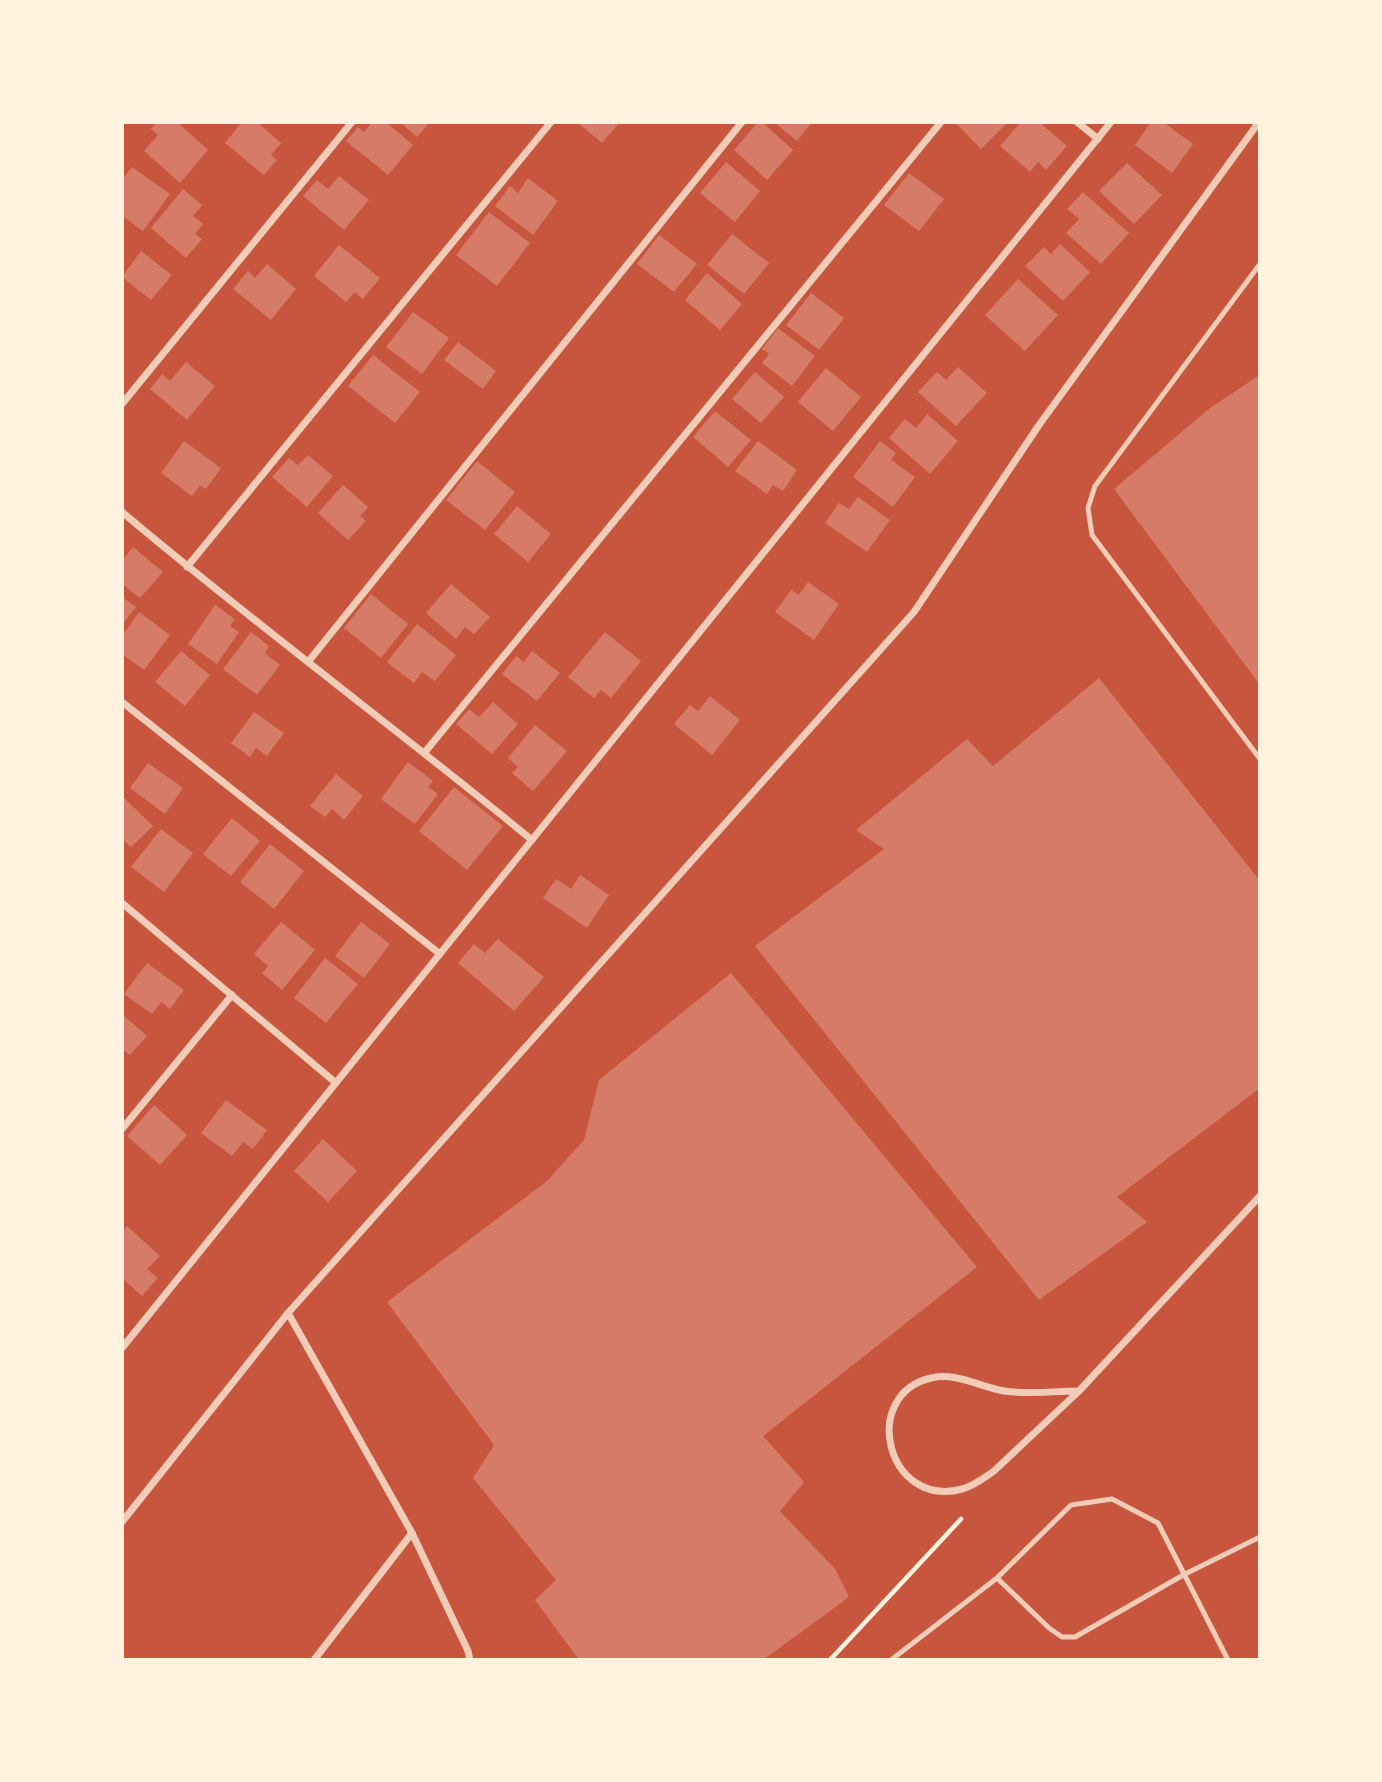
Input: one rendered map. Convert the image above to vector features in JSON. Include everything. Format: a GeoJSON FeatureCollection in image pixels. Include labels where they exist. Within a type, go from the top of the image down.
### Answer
{"type":"FeatureCollection","features":[{"type":"Feature","properties":{"kind":"street"},"geometry":{"type":"LineString","coordinates":[[122,404],[352,122]]}},
{"type":"Feature","properties":{"kind":"street"},"geometry":{"type":"LineString","coordinates":[[187,567],[551,122]]}},
{"type":"Feature","properties":{"kind":"street"},"geometry":{"type":"LineString","coordinates":[[308,662],[742,122]]}},
{"type":"Feature","properties":{"kind":"street"},"geometry":{"type":"LineString","coordinates":[[425,752],[941,122]]}},
{"type":"Feature","properties":{"kind":"street"},"geometry":{"type":"LineString","coordinates":[[1077,122],[1098,139]]}},
{"type":"Feature","properties":{"kind":"street"},"geometry":{"type":"LineString","coordinates":[[122,1348],[1111,122]]}},
{"type":"Feature","properties":{"kind":"street"},"geometry":{"type":"LineString","coordinates":[[122,1522],[288,1313],[914,612],[1039,425],[1259,122]]}},
{"type":"Feature","properties":{"kind":"street"},"geometry":{"type":"LineString","coordinates":[[122,512],[187,567],[425,752],[532,840]]}},
{"type":"Feature","properties":{"kind":"street"},"geometry":{"type":"LineString","coordinates":[[122,702],[440,954]]}},
{"type":"Feature","properties":{"kind":"street"},"geometry":{"type":"LineString","coordinates":[[122,903],[336,1083]]}},
{"type":"Feature","properties":{"kind":"street"},"geometry":{"type":"LineString","coordinates":[[122,1129],[232,995]]}},
{"type":"Feature","properties":{"kind":"street"},"geometry":{"type":"LineString","coordinates":[[1079,1391],[1007,1392],[948,1376],[929,1379],[912,1387],[899,1400],[891,1417],[888,1435],[891,1453],[900,1470],[913,1482],[946,1492],[964,1489],[994,1471],[1079,1391],[1259,1196]]}},
{"type":"Feature","properties":{"kind":"street"},"geometry":{"type":"LineString","coordinates":[[288,1313],[412,1533],[470,1660]]}},
{"type":"Feature","properties":{"kind":"street"},"geometry":{"type":"LineString","coordinates":[[314,1660],[412,1533]]}},
{"type":"Feature","properties":{"kind":"lane"},"geometry":{"type":"LineString","coordinates":[[1259,264],[1095,486],[1088,508],[1092,535],[1259,759]]}},
{"type":"Feature","properties":{"kind":"lane"},"geometry":{"type":"LineString","coordinates":[[891,1660],[997,1578],[1071,1505],[1112,1499],[1158,1523],[1228,1660]]}},
{"type":"Feature","properties":{"kind":"lane"},"geometry":{"type":"LineString","coordinates":[[997,1578],[1049,1628],[1062,1637],[1074,1637],[1185,1574],[1259,1536]]}},
{"type":"Feature","properties":{"kind":"path"},"geometry":{"type":"LineString","coordinates":[[830,1660],[961,1519]]}},
{"type":"Feature","properties":{"kind":"building"},"geometry":{"type":"Polygon","coordinates":[[[157,122],[177,122],[208,150],[180,183],[144,151],[158,135],[151,129],[157,122]]]}},
{"type":"Feature","properties":{"kind":"building"},"geometry":{"type":"Polygon","coordinates":[[[242,122],[257,122],[281,143],[271,155],[277,160],[264,175],[225,143],[242,122]]]}},
{"type":"Feature","properties":{"kind":"building"},"geometry":{"type":"Polygon","coordinates":[[[372,122],[386,122],[413,145],[388,175],[346,141],[358,127],[364,132],[372,122]]]}},
{"type":"Feature","properties":{"kind":"building"},"geometry":{"type":"Polygon","coordinates":[[[400,122],[430,122],[417,137],[400,122]]]}},
{"type":"Feature","properties":{"kind":"building"},"geometry":{"type":"Polygon","coordinates":[[[577,122],[620,122],[602,143],[577,122]]]}},
{"type":"Feature","properties":{"kind":"building"},"geometry":{"type":"Polygon","coordinates":[[[758,122],[762,122],[793,150],[767,180],[734,150],[758,122]]]}},
{"type":"Feature","properties":{"kind":"building"},"geometry":{"type":"Polygon","coordinates":[[[774,122],[812,122],[797,141],[774,122]]]}},
{"type":"Feature","properties":{"kind":"building"},"geometry":{"type":"Polygon","coordinates":[[[955,122],[1008,122],[981,149],[955,122]]]}},
{"type":"Feature","properties":{"kind":"building"},"geometry":{"type":"Polygon","coordinates":[[[1021,122],[1039,122],[1067,146],[1046,170],[1038,162],[1030,172],[1000,146],[1021,122]]]}},
{"type":"Feature","properties":{"kind":"building"},"geometry":{"type":"Polygon","coordinates":[[[1151,122],[1163,122],[1193,144],[1172,173],[1135,145],[1151,122]]]}},
{"type":"Feature","properties":{"kind":"building"},"geometry":{"type":"Polygon","coordinates":[[[726,162],[760,191],[735,222],[700,193],[726,162]]]}},
{"type":"Feature","properties":{"kind":"building"},"geometry":{"type":"Polygon","coordinates":[[[1127,163],[1162,195],[1134,224],[1099,191],[1127,163]]]}},
{"type":"Feature","properties":{"kind":"building"},"geometry":{"type":"Polygon","coordinates":[[[132,167],[170,194],[143,231],[122,216],[122,180],[132,167]]]}},
{"type":"Feature","properties":{"kind":"building"},"geometry":{"type":"Polygon","coordinates":[[[909,173],[944,199],[919,231],[884,205],[909,173]]]}},
{"type":"Feature","properties":{"kind":"building"},"geometry":{"type":"Polygon","coordinates":[[[339,176],[369,200],[344,230],[303,196],[317,180],[328,189],[339,176]]]}},
{"type":"Feature","properties":{"kind":"building"},"geometry":{"type":"Polygon","coordinates":[[[528,178],[558,201],[533,235],[495,206],[510,186],[518,193],[528,178]]]}},
{"type":"Feature","properties":{"kind":"building"},"geometry":{"type":"Polygon","coordinates":[[[183,189],[202,205],[193,216],[203,224],[195,234],[202,239],[186,258],[151,228],[183,189]]]}},
{"type":"Feature","properties":{"kind":"building"},"geometry":{"type":"Polygon","coordinates":[[[1083,192],[1129,233],[1101,264],[1066,233],[1079,219],[1067,209],[1083,192]]]}},
{"type":"Feature","properties":{"kind":"building"},"geometry":{"type":"Polygon","coordinates":[[[489,212],[530,243],[497,286],[456,255],[489,212]]]}},
{"type":"Feature","properties":{"kind":"building"},"geometry":{"type":"Polygon","coordinates":[[[732,234],[769,263],[744,294],[707,265],[732,234]]]}},
{"type":"Feature","properties":{"kind":"building"},"geometry":{"type":"Polygon","coordinates":[[[659,235],[697,264],[674,292],[637,264],[659,235]]]}},
{"type":"Feature","properties":{"kind":"building"},"geometry":{"type":"Polygon","coordinates":[[[1060,244],[1090,272],[1063,301],[1025,266],[1044,247],[1051,254],[1060,244]]]}},
{"type":"Feature","properties":{"kind":"building"},"geometry":{"type":"Polygon","coordinates":[[[339,245],[380,278],[363,299],[355,292],[346,302],[314,276],[339,245]]]}},
{"type":"Feature","properties":{"kind":"building"},"geometry":{"type":"Polygon","coordinates":[[[141,251],[172,275],[151,300],[122,277],[141,251]]]}},
{"type":"Feature","properties":{"kind":"building"},"geometry":{"type":"Polygon","coordinates":[[[267,264],[296,289],[271,320],[233,289],[248,271],[255,278],[267,264]]]}},
{"type":"Feature","properties":{"kind":"building"},"geometry":{"type":"Polygon","coordinates":[[[707,273],[742,304],[720,330],[685,300],[707,273]]]}},
{"type":"Feature","properties":{"kind":"building"},"geometry":{"type":"Polygon","coordinates":[[[1018,279],[1058,315],[1025,351],[985,315],[1018,279]]]}},
{"type":"Feature","properties":{"kind":"building"},"geometry":{"type":"Polygon","coordinates":[[[811,293],[844,318],[819,350],[786,325],[811,293]]]}},
{"type":"Feature","properties":{"kind":"building"},"geometry":{"type":"Polygon","coordinates":[[[413,312],[449,338],[422,374],[386,347],[413,312]]]}},
{"type":"Feature","properties":{"kind":"building"},"geometry":{"type":"Polygon","coordinates":[[[778,328],[815,356],[792,386],[762,363],[769,354],[762,349],[778,328]]]}},
{"type":"Feature","properties":{"kind":"building"},"geometry":{"type":"Polygon","coordinates":[[[458,342],[496,371],[483,389],[444,360],[458,342]]]}},
{"type":"Feature","properties":{"kind":"building"},"geometry":{"type":"Polygon","coordinates":[[[373,355],[420,392],[395,423],[348,386],[373,355]]]}},
{"type":"Feature","properties":{"kind":"building"},"geometry":{"type":"Polygon","coordinates":[[[186,362],[215,386],[187,420],[150,389],[162,374],[170,381],[186,362]]]}},
{"type":"Feature","properties":{"kind":"building"},"geometry":{"type":"Polygon","coordinates":[[[958,367],[987,393],[956,426],[918,392],[937,372],[946,380],[958,367]]]}},
{"type":"Feature","properties":{"kind":"building"},"geometry":{"type":"Polygon","coordinates":[[[826,368],[861,397],[833,431],[798,402],[826,368]]]}},
{"type":"Feature","properties":{"kind":"building"},"geometry":{"type":"Polygon","coordinates":[[[755,372],[784,397],[761,423],[732,399],[755,372]]]}},
{"type":"Feature","properties":{"kind":"building"},"geometry":{"type":"Polygon","coordinates":[[[1260,375],[1260,685],[1114,489],[1210,408],[1260,375]]]}},
{"type":"Feature","properties":{"kind":"building"},"geometry":{"type":"Polygon","coordinates":[[[715,411],[751,440],[728,467],[693,437],[715,411]]]}},
{"type":"Feature","properties":{"kind":"building"},"geometry":{"type":"Polygon","coordinates":[[[927,414],[958,441],[930,474],[889,438],[905,419],[916,428],[927,414]]]}},
{"type":"Feature","properties":{"kind":"building"},"geometry":{"type":"Polygon","coordinates":[[[184,441],[221,468],[206,489],[200,486],[192,496],[161,473],[184,441]]]}},
{"type":"Feature","properties":{"kind":"building"},"geometry":{"type":"Polygon","coordinates":[[[758,441],[797,470],[783,491],[773,485],[767,494],[735,471],[758,441]]]}},
{"type":"Feature","properties":{"kind":"building"},"geometry":{"type":"Polygon","coordinates":[[[880,441],[896,453],[891,460],[915,477],[893,507],[853,477],[880,441]]]}},
{"type":"Feature","properties":{"kind":"building"},"geometry":{"type":"Polygon","coordinates":[[[308,455],[333,476],[307,507],[272,477],[289,458],[298,465],[308,455]]]}},
{"type":"Feature","properties":{"kind":"building"},"geometry":{"type":"Polygon","coordinates":[[[477,461],[515,492],[485,530],[446,500],[477,461]]]}},
{"type":"Feature","properties":{"kind":"building"},"geometry":{"type":"Polygon","coordinates":[[[343,485],[368,507],[360,516],[366,521],[348,540],[318,513],[343,485]]]}},
{"type":"Feature","properties":{"kind":"building"},"geometry":{"type":"Polygon","coordinates":[[[858,497],[890,520],[867,552],[825,523],[839,503],[849,509],[858,497]]]}},
{"type":"Feature","properties":{"kind":"building"},"geometry":{"type":"Polygon","coordinates":[[[517,506],[551,534],[528,562],[494,534],[517,506]]]}},
{"type":"Feature","properties":{"kind":"building"},"geometry":{"type":"Polygon","coordinates":[[[133,547],[163,572],[140,598],[122,584],[122,561],[133,547]]]}},
{"type":"Feature","properties":{"kind":"building"},"geometry":{"type":"Polygon","coordinates":[[[808,582],[839,604],[814,640],[775,612],[791,590],[799,595],[808,582]]]}},
{"type":"Feature","properties":{"kind":"building"},"geometry":{"type":"Polygon","coordinates":[[[451,584],[490,617],[474,634],[465,627],[456,639],[426,613],[451,584]]]}},
{"type":"Feature","properties":{"kind":"building"},"geometry":{"type":"Polygon","coordinates":[[[371,594],[408,624],[381,658],[344,628],[371,594]]]}},
{"type":"Feature","properties":{"kind":"building"},"geometry":{"type":"Polygon","coordinates":[[[122,597],[136,607],[122,625],[122,597]]]}},
{"type":"Feature","properties":{"kind":"building"},"geometry":{"type":"Polygon","coordinates":[[[215,605],[235,619],[230,626],[239,632],[217,664],[188,644],[215,605]]]}},
{"type":"Feature","properties":{"kind":"building"},"geometry":{"type":"Polygon","coordinates":[[[139,612],[170,635],[144,670],[122,654],[122,636],[139,612]]]}},
{"type":"Feature","properties":{"kind":"building"},"geometry":{"type":"Polygon","coordinates":[[[417,624],[456,655],[435,681],[422,672],[414,683],[387,662],[417,624]]]}},
{"type":"Feature","properties":{"kind":"building"},"geometry":{"type":"Polygon","coordinates":[[[251,632],[269,646],[265,653],[280,665],[257,695],[223,669],[251,632]]]}},
{"type":"Feature","properties":{"kind":"building"},"geometry":{"type":"Polygon","coordinates":[[[605,632],[641,661],[611,698],[601,690],[594,698],[568,677],[605,632]]]}},
{"type":"Feature","properties":{"kind":"building"},"geometry":{"type":"Polygon","coordinates":[[[181,651],[210,675],[185,706],[155,682],[181,651]]]}},
{"type":"Feature","properties":{"kind":"building"},"geometry":{"type":"Polygon","coordinates":[[[532,651],[560,673],[537,701],[502,674],[516,656],[524,662],[532,651]]]}},
{"type":"Feature","properties":{"kind":"building"},"geometry":{"type":"Polygon","coordinates":[[[1099,678],[1260,881],[1260,1088],[1117,1197],[1147,1222],[1039,1300],[755,946],[884,849],[856,830],[967,739],[993,766],[1099,678]]]}},
{"type":"Feature","properties":{"kind":"building"},"geometry":{"type":"Polygon","coordinates":[[[710,696],[740,720],[712,755],[674,724],[690,705],[698,711],[710,696]]]}},
{"type":"Feature","properties":{"kind":"building"},"geometry":{"type":"Polygon","coordinates":[[[493,702],[518,724],[492,754],[456,724],[469,709],[479,717],[493,702]]]}},
{"type":"Feature","properties":{"kind":"building"},"geometry":{"type":"Polygon","coordinates":[[[254,712],[284,733],[267,756],[256,748],[250,757],[231,743],[254,712]]]}},
{"type":"Feature","properties":{"kind":"building"},"geometry":{"type":"Polygon","coordinates":[[[535,725],[567,751],[533,791],[512,773],[518,767],[508,758],[535,725]]]}},
{"type":"Feature","properties":{"kind":"building"},"geometry":{"type":"Polygon","coordinates":[[[408,762],[433,781],[428,787],[438,794],[415,824],[381,799],[408,762]]]}},
{"type":"Feature","properties":{"kind":"building"},"geometry":{"type":"Polygon","coordinates":[[[148,763],[183,788],[165,814],[130,788],[148,763]]]}},
{"type":"Feature","properties":{"kind":"building"},"geometry":{"type":"Polygon","coordinates":[[[336,774],[363,796],[344,820],[332,809],[325,817],[310,806],[336,774]]]}},
{"type":"Feature","properties":{"kind":"building"},"geometry":{"type":"Polygon","coordinates":[[[454,787],[503,826],[467,870],[419,831],[454,787]]]}},
{"type":"Feature","properties":{"kind":"building"},"geometry":{"type":"Polygon","coordinates":[[[124,798],[153,826],[131,847],[122,839],[124,798]]]}},
{"type":"Feature","properties":{"kind":"building"},"geometry":{"type":"Polygon","coordinates":[[[232,818],[260,841],[231,876],[203,854],[232,818]]]}},
{"type":"Feature","properties":{"kind":"building"},"geometry":{"type":"Polygon","coordinates":[[[161,829],[193,853],[164,892],[131,867],[161,829]]]}},
{"type":"Feature","properties":{"kind":"building"},"geometry":{"type":"Polygon","coordinates":[[[270,844],[304,871],[274,909],[240,882],[270,844]]]}},
{"type":"Feature","properties":{"kind":"building"},"geometry":{"type":"Polygon","coordinates":[[[580,875],[609,895],[587,928],[543,898],[556,879],[571,889],[580,875]]]}},
{"type":"Feature","properties":{"kind":"building"},"geometry":{"type":"Polygon","coordinates":[[[281,922],[315,950],[282,990],[262,973],[268,966],[254,954],[281,922]]]}},
{"type":"Feature","properties":{"kind":"building"},"geometry":{"type":"Polygon","coordinates":[[[361,922],[390,944],[364,978],[335,956],[361,922]]]}},
{"type":"Feature","properties":{"kind":"building"},"geometry":{"type":"Polygon","coordinates":[[[498,939],[544,977],[514,1011],[458,963],[474,944],[485,953],[498,939]]]}},
{"type":"Feature","properties":{"kind":"building"},"geometry":{"type":"Polygon","coordinates":[[[325,958],[358,984],[326,1023],[294,998],[325,958]]]}},
{"type":"Feature","properties":{"kind":"building"},"geometry":{"type":"Polygon","coordinates":[[[147,963],[184,990],[170,1009],[161,1002],[152,1014],[124,994],[147,963]]]}},
{"type":"Feature","properties":{"kind":"building"},"geometry":{"type":"Polygon","coordinates":[[[731,973],[977,1267],[763,1436],[804,1482],[780,1511],[835,1569],[849,1597],[763,1660],[579,1660],[535,1600],[556,1580],[473,1478],[494,1445],[387,1302],[547,1181],[584,1140],[599,1080],[731,973]]]}},
{"type":"Feature","properties":{"kind":"building"},"geometry":{"type":"Polygon","coordinates":[[[122,1014],[147,1036],[130,1055],[122,1049],[122,1014]]]}},
{"type":"Feature","properties":{"kind":"building"},"geometry":{"type":"Polygon","coordinates":[[[226,1100],[267,1130],[253,1149],[243,1142],[232,1156],[201,1133],[226,1100]]]}},
{"type":"Feature","properties":{"kind":"building"},"geometry":{"type":"Polygon","coordinates":[[[154,1105],[187,1135],[160,1165],[127,1136],[154,1105]]]}},
{"type":"Feature","properties":{"kind":"building"},"geometry":{"type":"Polygon","coordinates":[[[323,1139],[357,1171],[328,1202],[294,1171],[323,1139]]]}},
{"type":"Feature","properties":{"kind":"building"},"geometry":{"type":"Polygon","coordinates":[[[127,1226],[160,1256],[147,1269],[158,1278],[142,1296],[122,1278],[122,1231],[127,1226]]]}}]}
